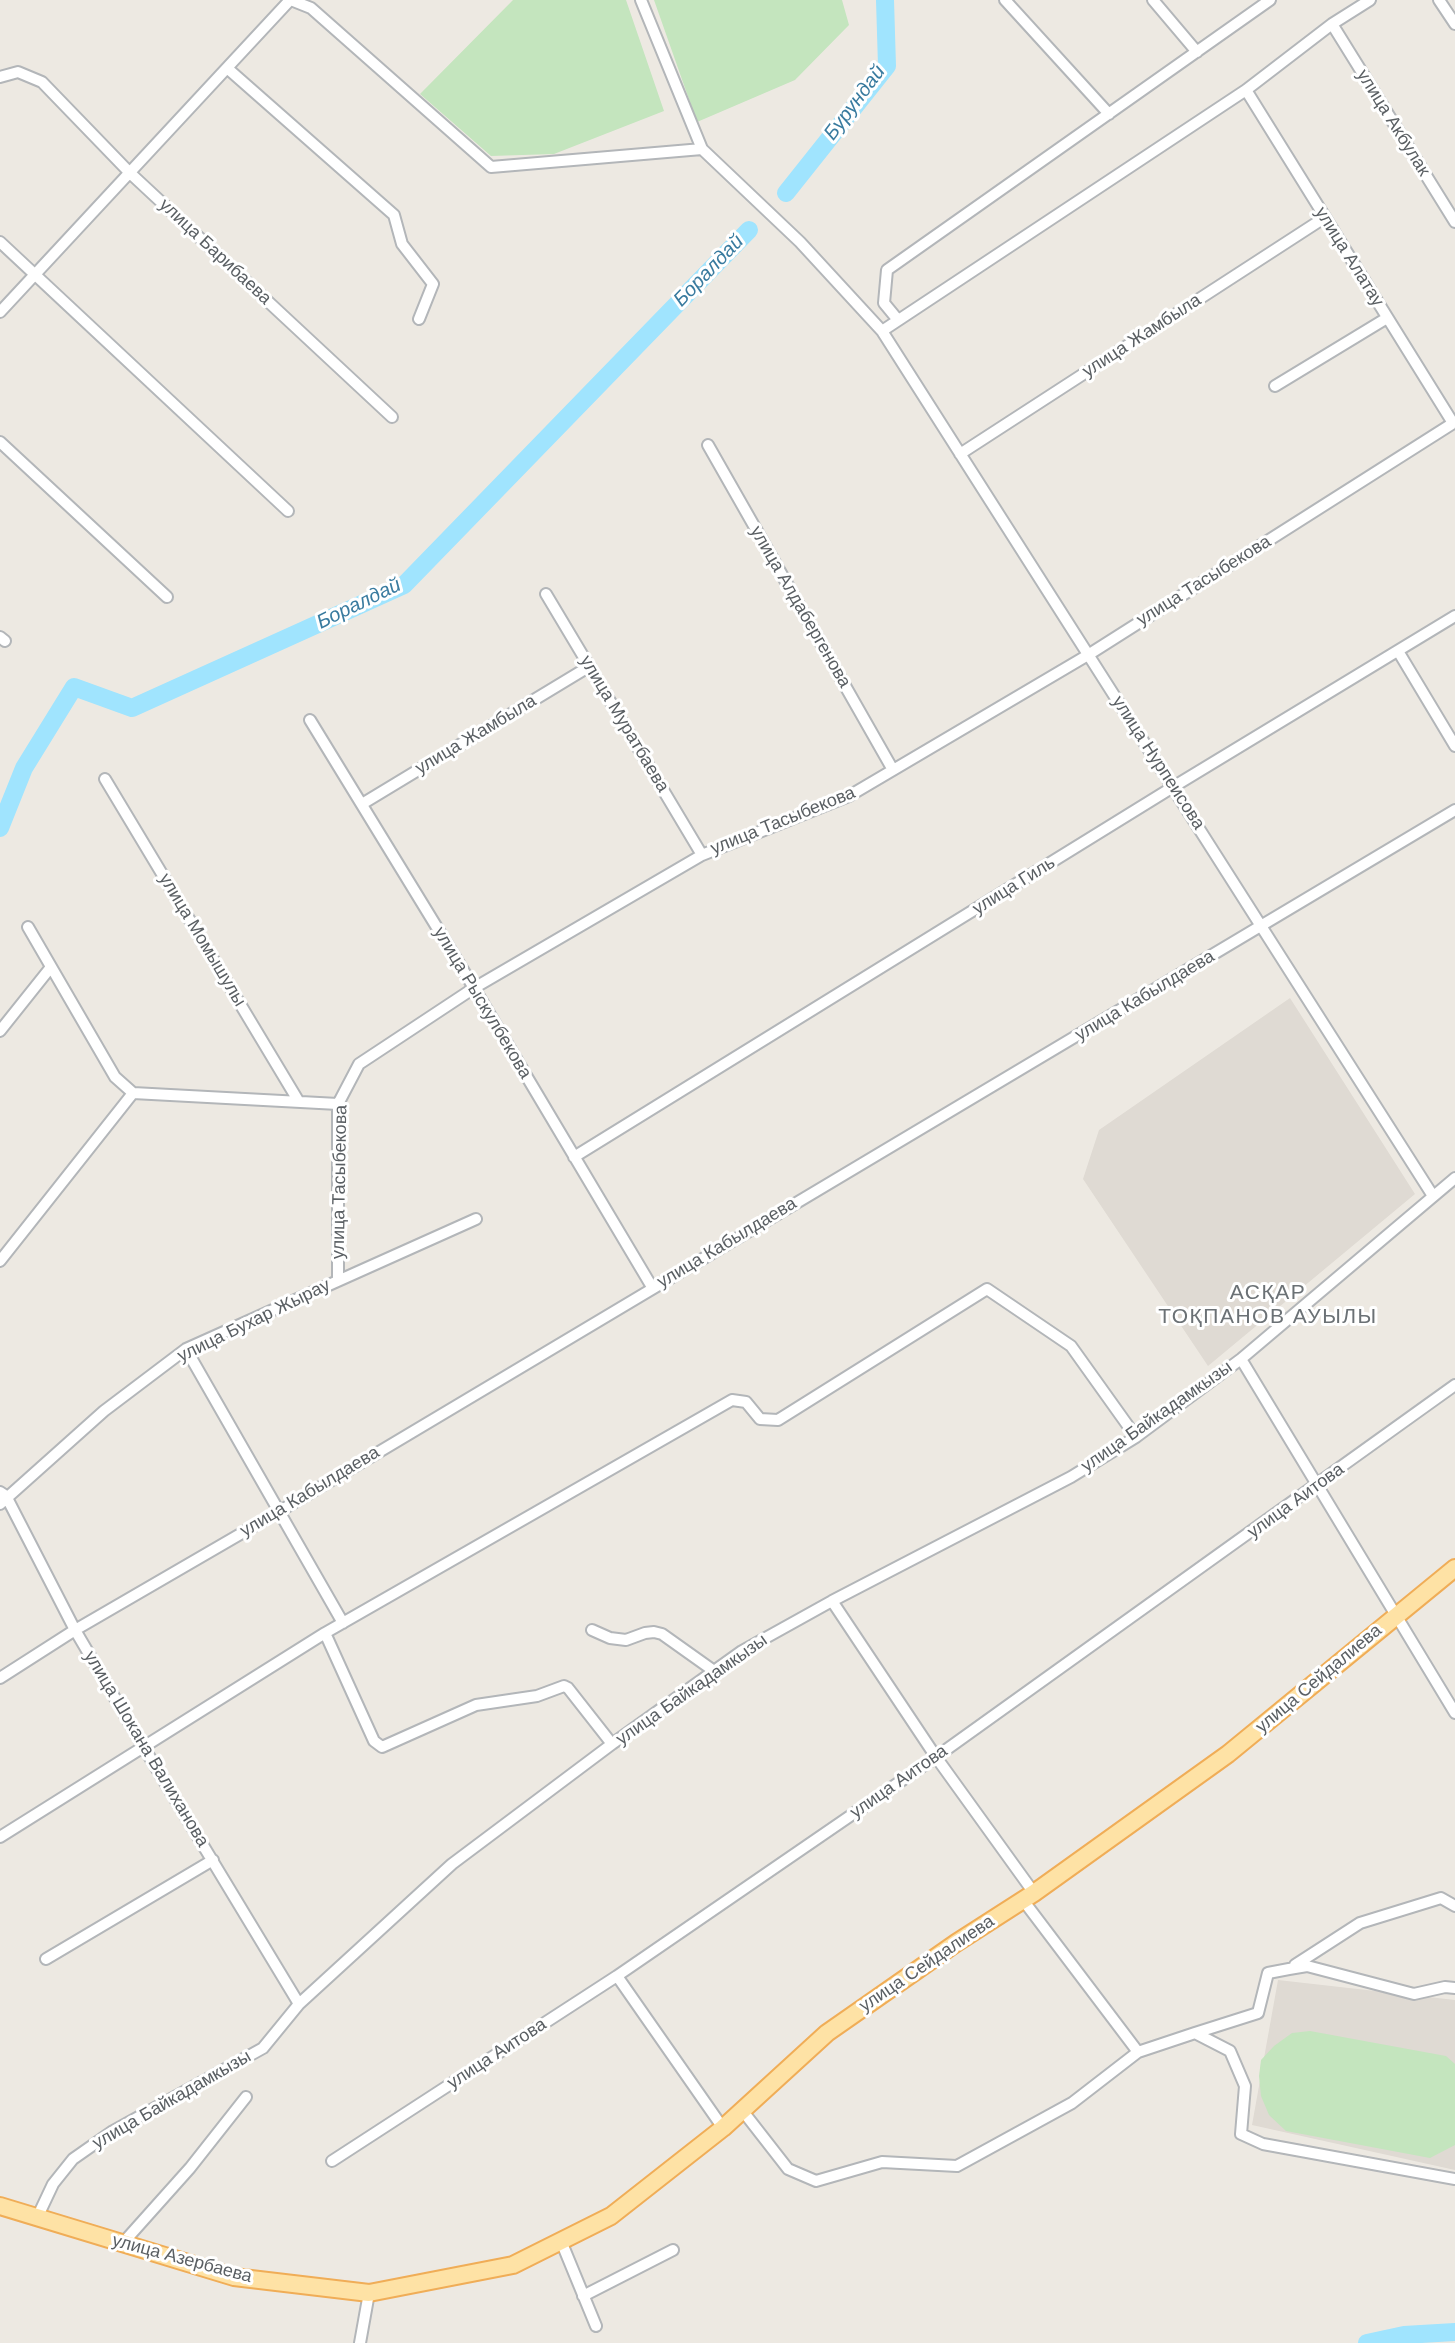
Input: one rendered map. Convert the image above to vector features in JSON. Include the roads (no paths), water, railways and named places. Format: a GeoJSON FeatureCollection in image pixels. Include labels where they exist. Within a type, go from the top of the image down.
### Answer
{"type":"FeatureCollection","features":[{"type":"Feature","properties":{"kind":"main road","name":"улица Сейдалиева"},"geometry":{"type":"LineString","coordinates":[[369,2293],[513,2265],[611,2216],[723,2127],[827,2033],[1028,1896],[1228,1754],[1455,1568]]}},
{"type":"Feature","properties":{"kind":"main road","name":"улица Азербаева"},"geometry":{"type":"LineString","coordinates":[[0,2206],[234,2277],[369,2293]]}},
{"type":"Feature","properties":{"kind":"street"},"geometry":{"type":"LineString","coordinates":[[0,312],[290,0],[315,4],[491,167],[702,149],[641,0]]}},
{"type":"Feature","properties":{"kind":"street"},"geometry":{"type":"LineString","coordinates":[[1005,0],[1109,114]]}},
{"type":"Feature","properties":{"kind":"street"},"geometry":{"type":"LineString","coordinates":[[1153,0],[1197,52]]}},
{"type":"Feature","properties":{"kind":"street"},"geometry":{"type":"LineString","coordinates":[[898,320],[884,303],[887,270],[1270,0]]}},
{"type":"Feature","properties":{"kind":"street"},"geometry":{"type":"LineString","coordinates":[[882,331],[1246,90],[1332,24],[1370,0]]}},
{"type":"Feature","properties":{"kind":"street"},"geometry":{"type":"LineString","coordinates":[[1439,0],[1455,24]]}},
{"type":"Feature","properties":{"kind":"street","name":"улица Акбулак"},"geometry":{"type":"LineString","coordinates":[[1332,24],[1455,222]]}},
{"type":"Feature","properties":{"kind":"street"},"geometry":{"type":"LineString","coordinates":[[227,68],[394,215],[402,244],[433,284],[419,319]]}},
{"type":"Feature","properties":{"kind":"street","name":"улица Барибаева"},"geometry":{"type":"LineString","coordinates":[[0,76],[18,72],[42,82],[130,173],[392,417]]}},
{"type":"Feature","properties":{"kind":"street","name":"улица Алатау"},"geometry":{"type":"LineString","coordinates":[[1246,90],[1324,218],[1454,422]]}},
{"type":"Feature","properties":{"kind":"street","name":"улица Нурпеисова"},"geometry":{"type":"LineString","coordinates":[[702,149],[800,242],[882,331],[1433,1196]]}},
{"type":"Feature","properties":{"kind":"street","name":"улица Жамбыла"},"geometry":{"type":"LineString","coordinates":[[960,454],[1324,218]]}},
{"type":"Feature","properties":{"kind":"street"},"geometry":{"type":"LineString","coordinates":[[0,242],[288,511]]}},
{"type":"Feature","properties":{"kind":"street"},"geometry":{"type":"LineString","coordinates":[[1275,386],[1387,318]]}},
{"type":"Feature","properties":{"kind":"street","name":"улица Тасыбекова"},"geometry":{"type":"LineString","coordinates":[[338,1281],[338,1104],[359,1064],[474,988],[702,855],[849,796],[1088,655],[1454,422]]}},
{"type":"Feature","properties":{"kind":"street"},"geometry":{"type":"LineString","coordinates":[[0,442],[167,597]]}},
{"type":"Feature","properties":{"kind":"street","name":"улица Алдабергенова"},"geometry":{"type":"LineString","coordinates":[[708,445],[893,770]]}},
{"type":"Feature","properties":{"kind":"street","name":"улица Муратбаева"},"geometry":{"type":"LineString","coordinates":[[546,594],[702,855]]}},
{"type":"Feature","properties":{"kind":"street","name":"улица Гиль"},"geometry":{"type":"LineString","coordinates":[[574,1157],[1173,787],[1455,616]]}},
{"type":"Feature","properties":{"kind":"street"},"geometry":{"type":"LineString","coordinates":[[1398,651],[1455,746]]}},
{"type":"Feature","properties":{"kind":"street","name":"улица Жамбыла"},"geometry":{"type":"LineString","coordinates":[[362,804],[590,666]]}},
{"type":"Feature","properties":{"kind":"street","name":"улица Рыскулбекова"},"geometry":{"type":"LineString","coordinates":[[310,720],[474,988],[652,1287]]}},
{"type":"Feature","properties":{"kind":"street","name":"улица Момышулы"},"geometry":{"type":"LineString","coordinates":[[105,779],[300,1102]]}},
{"type":"Feature","properties":{"kind":"street","name":"улица Кабылдаева"},"geometry":{"type":"LineString","coordinates":[[0,1678],[75,1630],[280,1511],[1455,810]]}},
{"type":"Feature","properties":{"kind":"street"},"geometry":{"type":"LineString","coordinates":[[28,927],[115,1077],[133,1093],[338,1104]]}},
{"type":"Feature","properties":{"kind":"street"},"geometry":{"type":"LineString","coordinates":[[0,1031],[51,967]]}},
{"type":"Feature","properties":{"kind":"street"},"geometry":{"type":"LineString","coordinates":[[0,1261],[133,1093]]}},
{"type":"Feature","properties":{"kind":"street","name":"улица Байкадамкызы"},"geometry":{"type":"LineString","coordinates":[[37,2218],[53,2184],[73,2159],[113,2130],[263,2048],[299,2004],[452,1864],[612,1744],[742,1651],[832,1601],[1071,1477],[1136,1437],[1241,1359],[1455,1178]]}},
{"type":"Feature","properties":{"kind":"street","name":"улица Бухар Жырау"},"geometry":{"type":"LineString","coordinates":[[2,1497],[104,1411],[186,1349],[476,1219]]}},
{"type":"Feature","properties":{"kind":"street"},"geometry":{"type":"LineString","coordinates":[[0,1837],[325,1633],[732,1400],[746,1402],[760,1419],[778,1420],[987,1289],[1071,1346],[1136,1437]]}},
{"type":"Feature","properties":{"kind":"street"},"geometry":{"type":"LineString","coordinates":[[186,1349],[344,1623]]}},
{"type":"Feature","properties":{"kind":"street"},"geometry":{"type":"LineString","coordinates":[[1241,1359],[1455,1713]]}},
{"type":"Feature","properties":{"kind":"street","name":"улица Аитова"},"geometry":{"type":"LineString","coordinates":[[332,2161],[617,1976],[936,1757],[1455,1385]]}},
{"type":"Feature","properties":{"kind":"street","name":"улица Шокана Валиханова"},"geometry":{"type":"LineString","coordinates":[[2,1497],[142,1746],[299,2004]]}},
{"type":"Feature","properties":{"kind":"street"},"geometry":{"type":"LineString","coordinates":[[832,1601],[1028,1896],[1138,2052]]}},
{"type":"Feature","properties":{"kind":"street"},"geometry":{"type":"LineString","coordinates":[[592,1630],[610,1638],[626,1640],[645,1633],[662,1634],[714,1671]]}},
{"type":"Feature","properties":{"kind":"street"},"geometry":{"type":"LineString","coordinates":[[325,1633],[374,1741],[382,1747],[476,1705],[537,1696],[564,1686],[568,1688],[612,1744]]}},
{"type":"Feature","properties":{"kind":"street"},"geometry":{"type":"LineString","coordinates":[[46,1959],[213,1860]]}},
{"type":"Feature","properties":{"kind":"street"},"geometry":{"type":"LineString","coordinates":[[1289,1969],[1360,1923],[1442,1898],[1455,1906]]}},
{"type":"Feature","properties":{"kind":"street"},"geometry":{"type":"LineString","coordinates":[[742,2110],[788,2169],[816,2181],[882,2162],[957,2166],[1072,2103],[1138,2052],[1258,2013],[1268,1973],[1307,1966],[1414,1994],[1445,1987],[1455,1988]]}},
{"type":"Feature","properties":{"kind":"street"},"geometry":{"type":"LineString","coordinates":[[617,1976],[723,2127]]}},
{"type":"Feature","properties":{"kind":"street"},"geometry":{"type":"LineString","coordinates":[[1194,2033],[1230,2051],[1245,2086],[1241,2134],[1263,2144],[1455,2179]]}},
{"type":"Feature","properties":{"kind":"street"},"geometry":{"type":"LineString","coordinates":[[123,2243],[190,2168],[246,2097]]}},
{"type":"Feature","properties":{"kind":"street"},"geometry":{"type":"LineString","coordinates":[[561,2241],[596,2326]]}},
{"type":"Feature","properties":{"kind":"street"},"geometry":{"type":"LineString","coordinates":[[583,2296],[674,2250]]}},
{"type":"Feature","properties":{"kind":"street"},"geometry":{"type":"LineString","coordinates":[[360,2343],[369,2293]]}},
{"type":"Feature","properties":{"kind":"waterway","name":"Бурундай"},"geometry":{"type":"LineString","coordinates":[[786,193],[887,66],[885,0]]}},
{"type":"Feature","properties":{"kind":"waterway","name":"Боралдай"},"geometry":{"type":"LineString","coordinates":[[0,828],[24,768],[74,687],[132,708],[404,585],[749,230]]}},
{"type":"Feature","properties":{"kind":"waterway"},"geometry":{"type":"LineString","coordinates":[[1367,2343],[1404,2335],[1455,2332]]}},
{"type":"Feature","properties":{"kind":"district","name":"АСҚАР ТОҚПАНОВ АУЫЛЫ"},"geometry":{"type":"Point","coordinates":[1268,1305]}}]}
